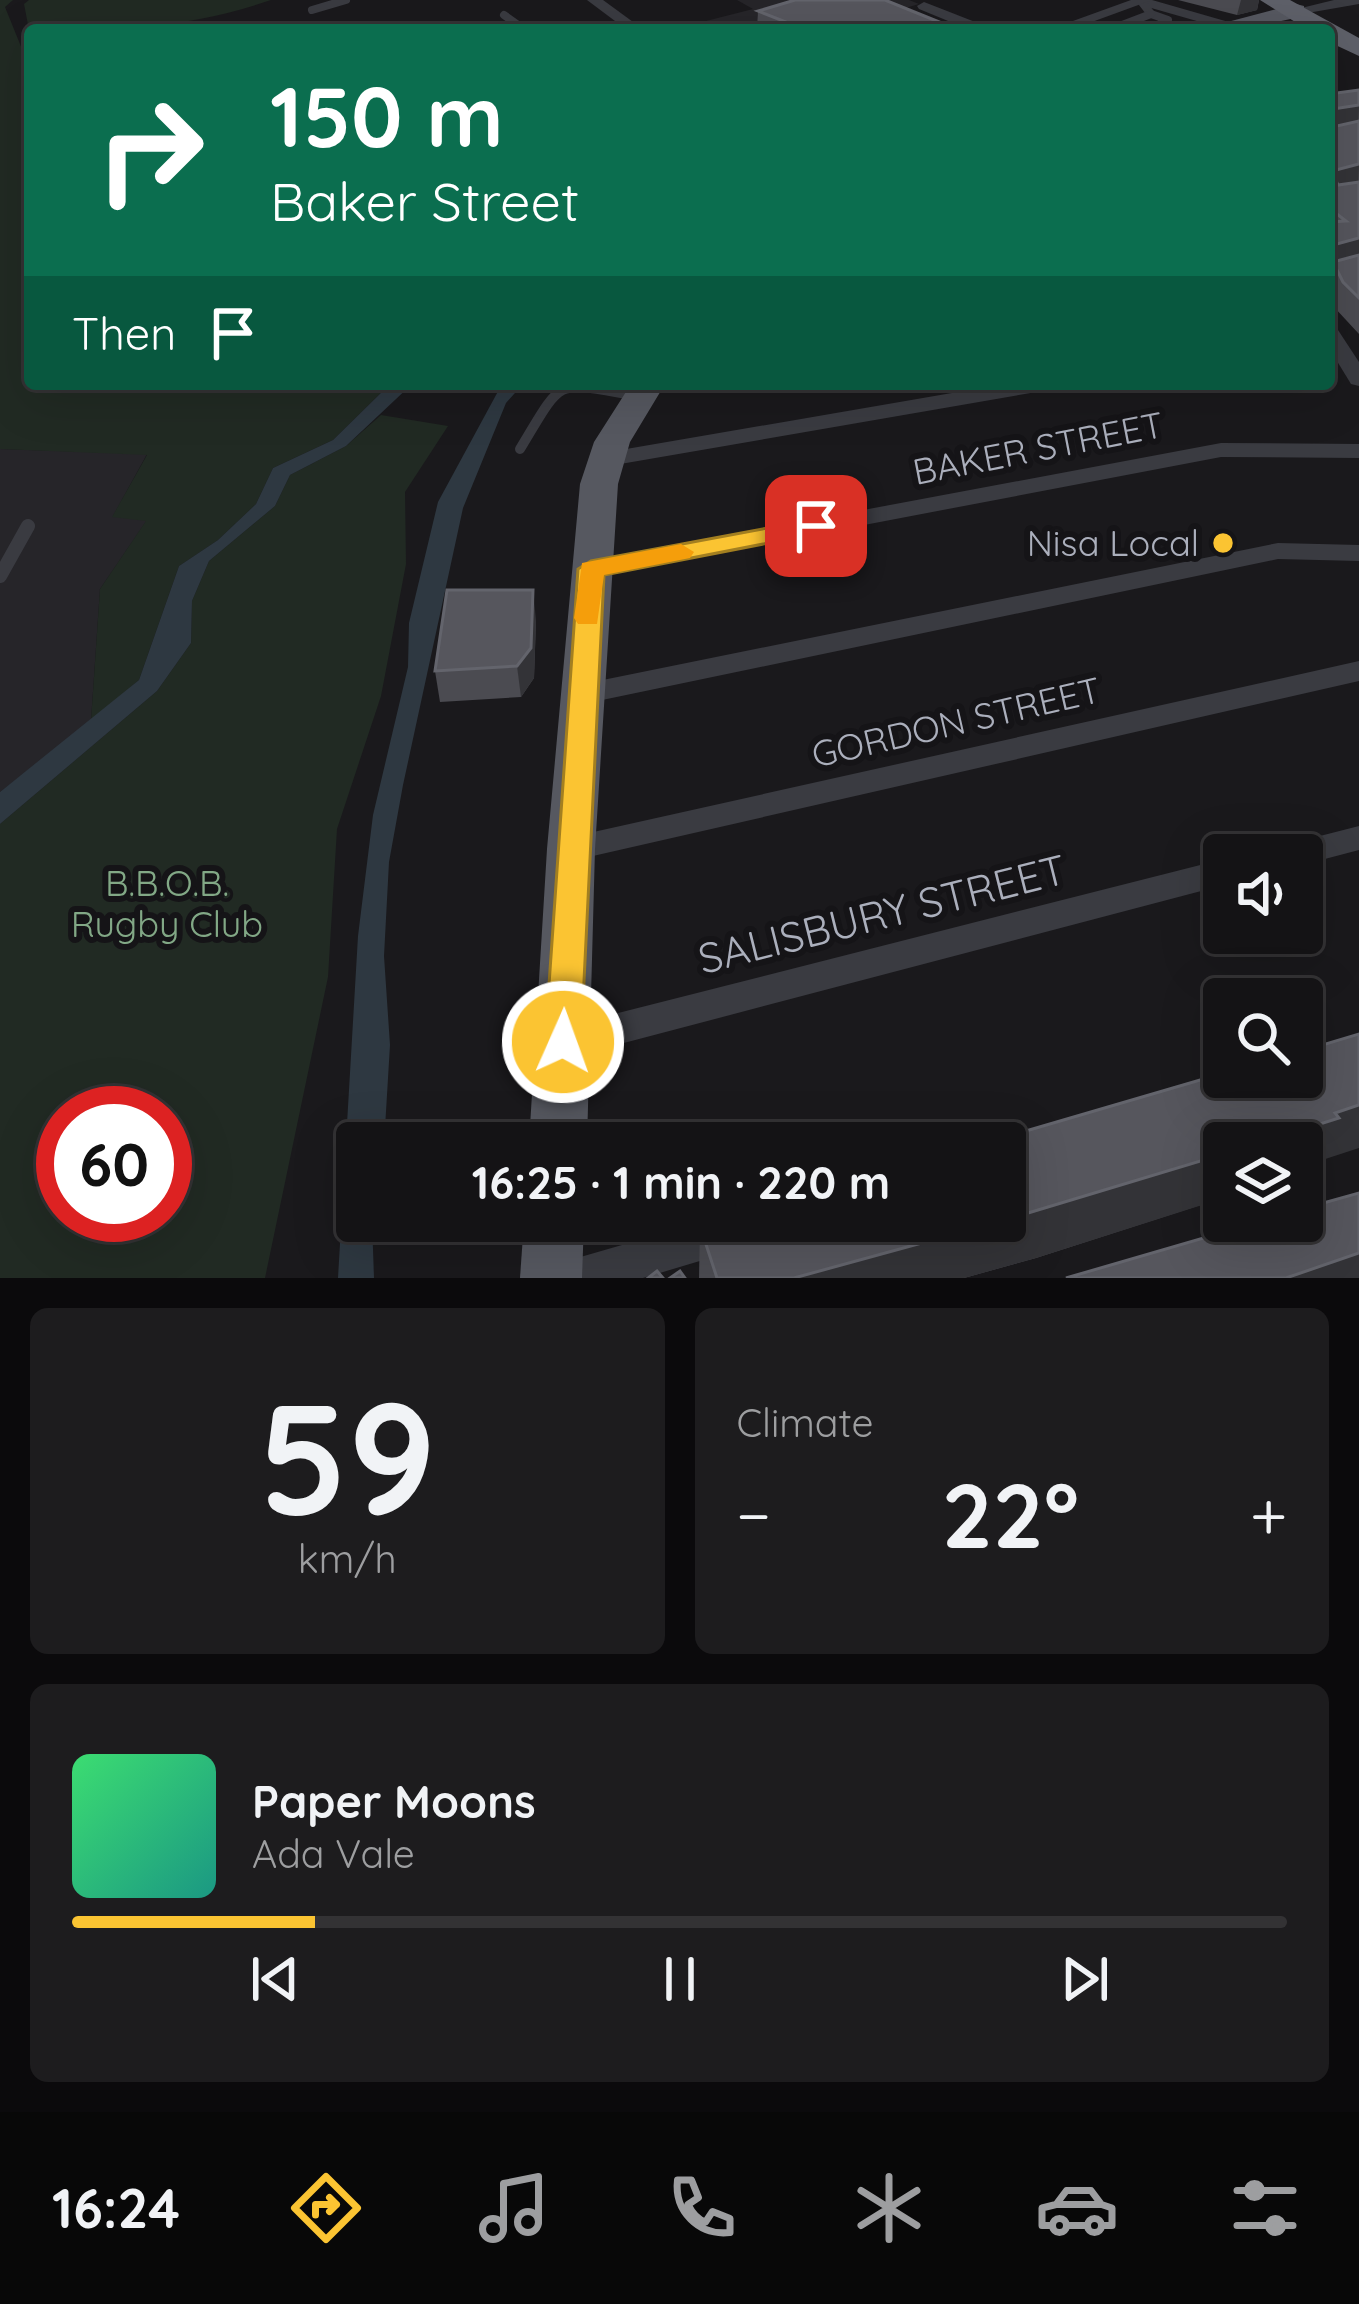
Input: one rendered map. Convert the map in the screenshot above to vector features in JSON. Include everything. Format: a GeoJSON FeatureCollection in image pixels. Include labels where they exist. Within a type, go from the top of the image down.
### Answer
{"type":"FeatureCollection","features":[{"type":"Feature","properties":{"kind":"main road"},"geometry":{"type":"LineString","coordinates":[[1238,24],[1290,14]]}},
{"type":"Feature","properties":{"kind":"main road"},"geometry":{"type":"LineString","coordinates":[[559,1122],[571,849],[603,460],[644,390]]}},
{"type":"Feature","properties":{"kind":"main road"},"geometry":{"type":"LineString","coordinates":[[551,1278],[553,1242]]}},
{"type":"Feature","properties":{"kind":"street"},"geometry":{"type":"LineString","coordinates":[[594,0],[628,24]]}},
{"type":"Feature","properties":{"kind":"street"},"geometry":{"type":"LineString","coordinates":[[945,0],[924,6],[968,24]]}},
{"type":"Feature","properties":{"kind":"street"},"geometry":{"type":"LineString","coordinates":[[1290,14],[1358,0]]}},
{"type":"Feature","properties":{"kind":"street"},"geometry":{"type":"LineString","coordinates":[[1077,24],[1146,5]]}},
{"type":"Feature","properties":{"kind":"street"},"geometry":{"type":"LineString","coordinates":[[603,460],[1007,390]]}},
{"type":"Feature","properties":{"kind":"street","name":"BAKER STREET"},"geometry":{"type":"LineString","coordinates":[[591,569],[1221,450],[1359,451]]}},
{"type":"Feature","properties":{"kind":"street"},"geometry":{"type":"LineString","coordinates":[[583,694],[1278,551],[1359,553]]}},
{"type":"Feature","properties":{"kind":"street","name":"GORDON STREET"},"geometry":{"type":"LineString","coordinates":[[571,849],[1359,671]]}},
{"type":"Feature","properties":{"kind":"street"},"geometry":{"type":"LineString","coordinates":[[1323,847],[1359,838]]}},
{"type":"Feature","properties":{"kind":"street","name":"SALISBURY STREET"},"geometry":{"type":"LineString","coordinates":[[563,1042],[1203,877]]}},
{"type":"Feature","properties":{"kind":"street"},"geometry":{"type":"LineString","coordinates":[[577,1278],[699,1242]]}},
{"type":"Feature","properties":{"kind":"lane"},"geometry":{"type":"LineString","coordinates":[[312,10],[346,0]]}},
{"type":"Feature","properties":{"kind":"lane"},"geometry":{"type":"LineString","coordinates":[[1146,5],[1205,24]]}},
{"type":"Feature","properties":{"kind":"lane"},"geometry":{"type":"LineString","coordinates":[[1118,24],[1146,5]]}},
{"type":"Feature","properties":{"kind":"lane"},"geometry":{"type":"LineString","coordinates":[[1146,5],[1168,20],[1160,24]]}},
{"type":"Feature","properties":{"kind":"lane"},"geometry":{"type":"LineString","coordinates":[[504,15],[517,24]]}},
{"type":"Feature","properties":{"kind":"lane"},"geometry":{"type":"LineString","coordinates":[[520,449],[556,390]]}},
{"type":"Feature","properties":{"kind":"lane"},"geometry":{"type":"LineString","coordinates":[[0,576],[28,526]]}},
{"type":"Feature","properties":{"kind":"shaded area"},"geometry":{"type":"Polygon","coordinates":[[[737,0],[909,0],[919,4],[875,17],[891,24],[694,24],[753,9],[737,0]]]}},
{"type":"Feature","properties":{"kind":"shaded area"},"geometry":{"type":"Polygon","coordinates":[[[384,390],[406,390],[346,446],[290,475],[275,506],[209,561],[192,601],[191,643],[157,691],[0,824],[0,792],[139,680],[179,566],[218,540],[256,504],[273,468],[333,440],[384,390]]]}},
{"type":"Feature","properties":{"kind":"shaded area"},"geometry":{"type":"Polygon","coordinates":[[[499,390],[518,390],[506,403],[463,508],[389,862],[384,956],[390,1045],[385,1122],[347,1122],[358,936],[373,815],[408,667],[409,623],[438,502],[499,390]]]}},
{"type":"Feature","properties":{"kind":"shaded area"},"geometry":{"type":"Polygon","coordinates":[[[0,449],[147,454],[113,516],[147,520],[100,589],[91,721],[0,792],[0,449]]]}},
{"type":"Feature","properties":{"kind":"shaded area"},"geometry":{"type":"Polygon","coordinates":[[[340,1242],[373,1242],[374,1278],[338,1278],[340,1242]]]}},
{"type":"Feature","properties":{"kind":"green space"},"geometry":{"type":"Polygon","coordinates":[[[0,0],[13,0],[5,7],[24,50],[24,390],[384,390],[333,440],[273,468],[256,504],[218,540],[179,566],[139,680],[91,721],[100,589],[146,521],[112,517],[147,455],[0,449],[0,0]]]}},
{"type":"Feature","properties":{"kind":"green space"},"geometry":{"type":"Polygon","coordinates":[[[29,0],[271,0],[162,24],[28,24],[24,4],[29,0]]]}},
{"type":"Feature","properties":{"kind":"green space","name":"B.B.O.B. Rugby Club"},"geometry":{"type":"Polygon","coordinates":[[[381,415],[448,426],[405,492],[406,564],[381,696],[337,829],[328,977],[265,1278],[0,1278],[0,824],[157,691],[191,643],[192,601],[209,561],[275,506],[290,475],[346,446],[381,415]]]}},
{"type":"Feature","properties":{"kind":"building"},"geometry":{"type":"Polygon","coordinates":[[[795,0],[885,0],[944,24],[791,24],[758,11],[795,0]]]}},
{"type":"Feature","properties":{"kind":"building"},"geometry":{"type":"Polygon","coordinates":[[[1359,90],[1359,105],[1335,109],[1335,93],[1359,90]]]}},
{"type":"Feature","properties":{"kind":"building"},"geometry":{"type":"Polygon","coordinates":[[[1335,118],[1337,126],[1359,121],[1359,164],[1335,170],[1335,118]]]}},
{"type":"Feature","properties":{"kind":"building"},"geometry":{"type":"Polygon","coordinates":[[[1335,178],[1338,185],[1359,182],[1359,238],[1335,244],[1335,222],[1346,221],[1335,213],[1335,178]]]}},
{"type":"Feature","properties":{"kind":"building"},"geometry":{"type":"Polygon","coordinates":[[[1359,255],[1359,298],[1343,282],[1335,261],[1359,255]]]}},
{"type":"Feature","properties":{"kind":"building"},"geometry":{"type":"Polygon","coordinates":[[[447,590],[533,590],[531,648],[517,666],[435,671],[447,590]]]}},
{"type":"Feature","properties":{"kind":"building"},"geometry":{"type":"Polygon","coordinates":[[[1359,1034],[1359,1105],[1335,1113],[1339,1118],[1323,1123],[1203,1122],[1203,1160],[1026,1214],[1026,1131],[1203,1079],[1203,1098],[1323,1098],[1323,1045],[1359,1034]]]}},
{"type":"Feature","properties":{"kind":"building"},"geometry":{"type":"Polygon","coordinates":[[[1359,1193],[1359,1253],[1286,1278],[1066,1278],[1203,1238],[1203,1242],[1323,1242],[1323,1203],[1359,1193]]]}},
{"type":"Feature","properties":{"kind":"building"},"geometry":{"type":"Polygon","coordinates":[[[705,1242],[925,1242],[794,1278],[717,1278],[705,1242]]]}},
{"type":"Feature","properties":{"kind":"slow traffic"},"geometry":{"type":"LineString","coordinates":[[588,618],[591,569],[681,552]]}},
{"type":"Feature","properties":{"kind":"place","name":"Nisa Local"},"geometry":{"type":"Point","coordinates":[1223,543]}},
{"type":"Feature","properties":{"kind":"route"},"geometry":{"type":"LineString","coordinates":[[563,1042],[591,569],[816,526]]}}]}
